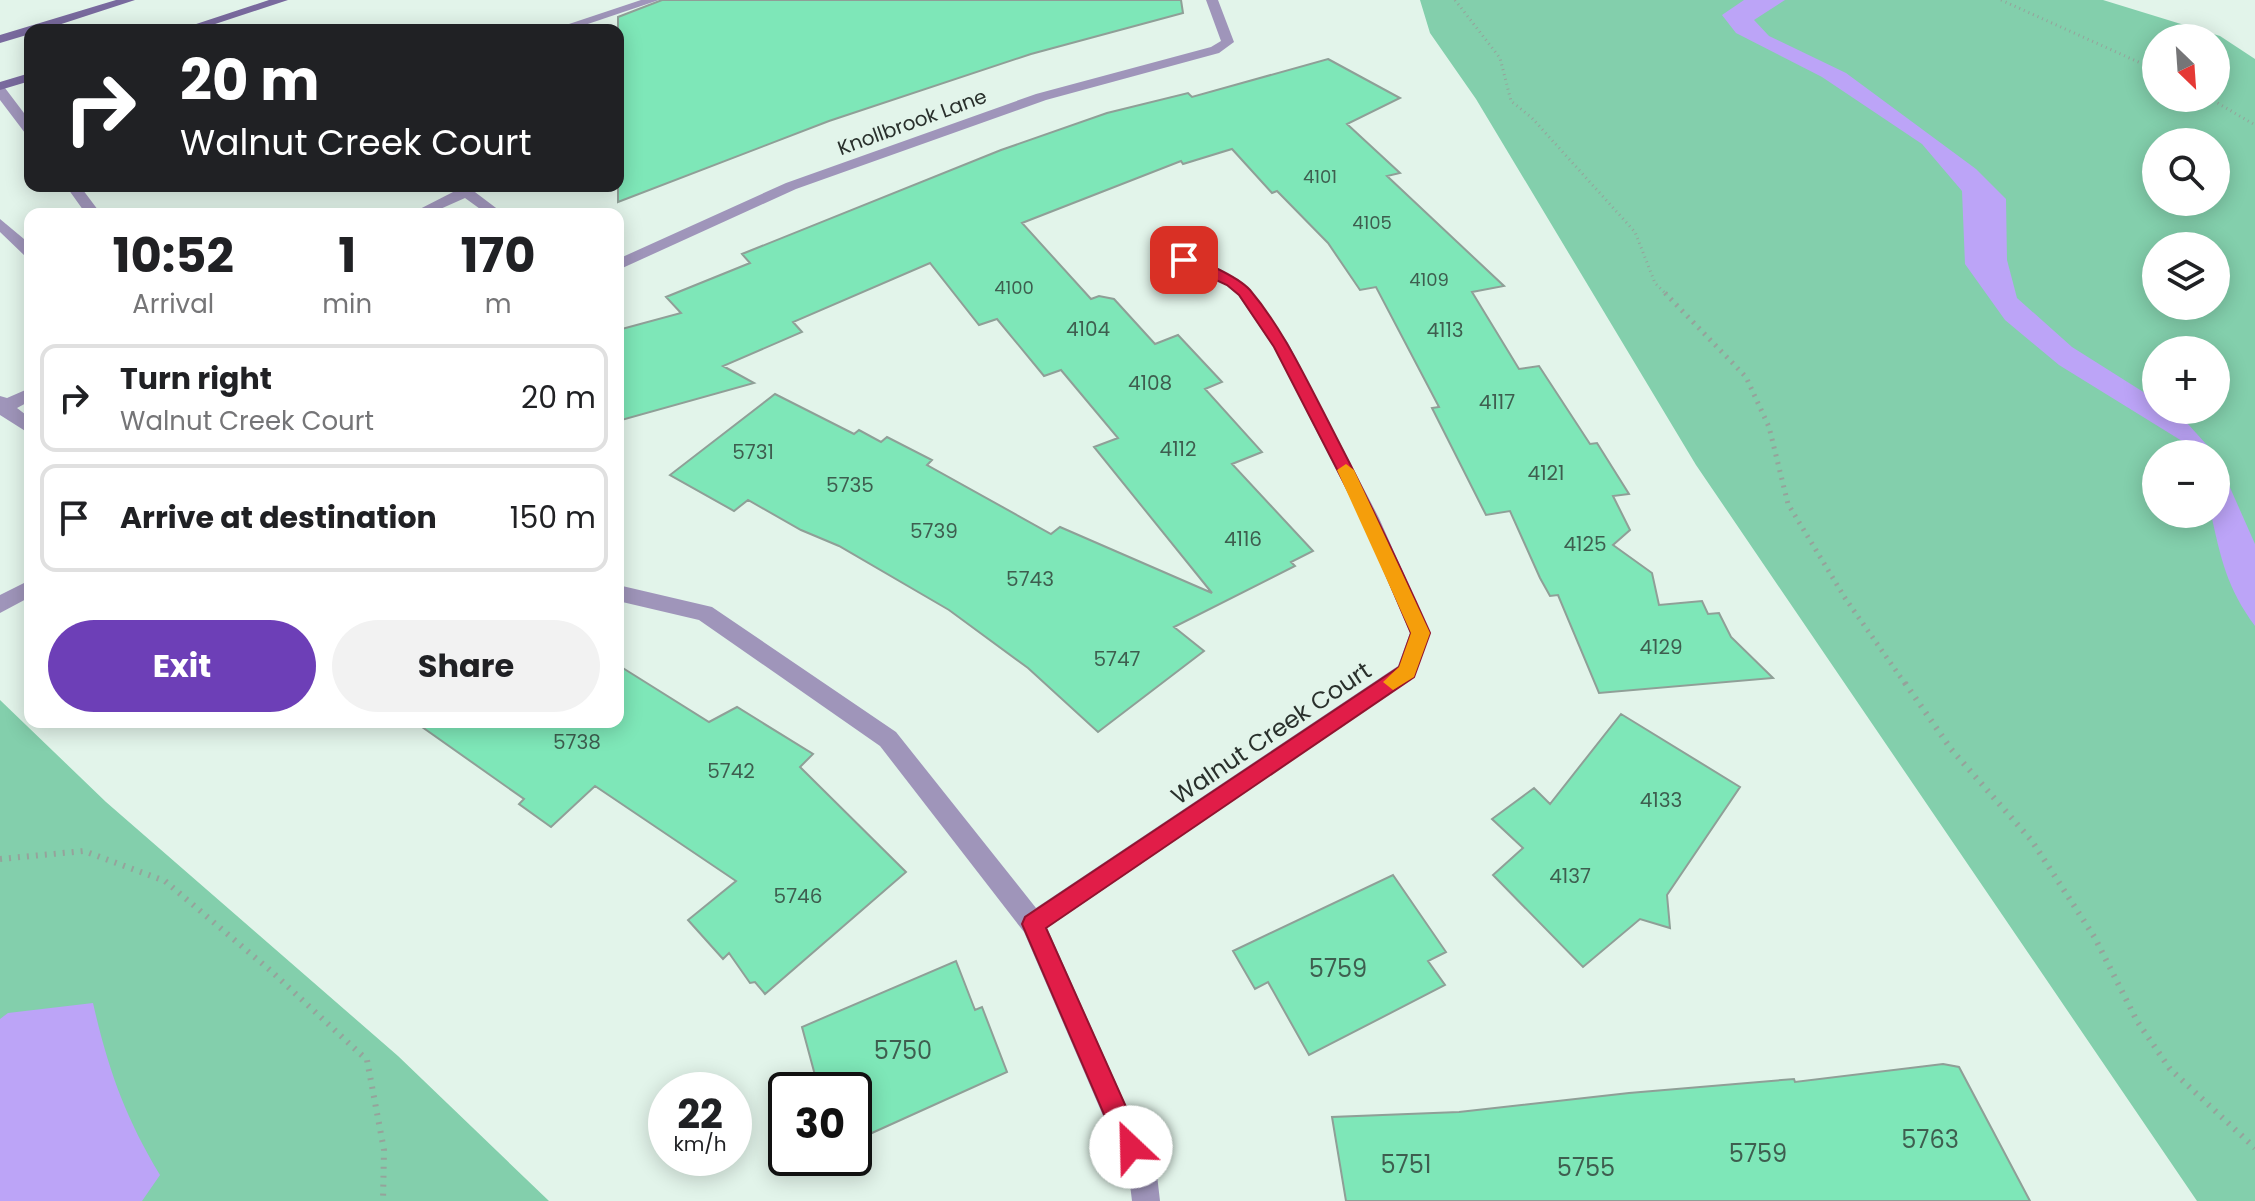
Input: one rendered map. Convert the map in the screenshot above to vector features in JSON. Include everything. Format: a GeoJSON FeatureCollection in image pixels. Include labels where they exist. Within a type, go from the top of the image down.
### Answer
{"type":"FeatureCollection","features":[{"type":"Feature","properties":{"kind":"main road"},"geometry":{"type":"LineString","coordinates":[[50,24],[129,0]]}},
{"type":"Feature","properties":{"kind":"main road"},"geometry":{"type":"LineString","coordinates":[[204,24],[282,0]]}},
{"type":"Feature","properties":{"kind":"main road"},"geometry":{"type":"LineString","coordinates":[[0,39],[24,32]]}},
{"type":"Feature","properties":{"kind":"main road"},"geometry":{"type":"LineString","coordinates":[[0,89],[24,79]]}},
{"type":"Feature","properties":{"kind":"street"},"geometry":{"type":"LineString","coordinates":[[576,24],[653,0]]}},
{"type":"Feature","properties":{"kind":"street","name":"Knollbrook Lane"},"geometry":{"type":"LineString","coordinates":[[624,262],[791,186],[1041,97],[1215,50],[1228,42],[1212,0]]}},
{"type":"Feature","properties":{"kind":"street"},"geometry":{"type":"LineString","coordinates":[[0,89],[24,122]]}},
{"type":"Feature","properties":{"kind":"street"},"geometry":{"type":"LineString","coordinates":[[428,208],[456,192]]}},
{"type":"Feature","properties":{"kind":"street"},"geometry":{"type":"LineString","coordinates":[[463,192],[488,208]]}},
{"type":"Feature","properties":{"kind":"street"},"geometry":{"type":"LineString","coordinates":[[0,223],[24,247]]}},
{"type":"Feature","properties":{"kind":"street","name":"Walnut Creek Court"},"geometry":{"type":"LineString","coordinates":[[1033,924],[1407,671],[1420,633],[1370,518],[1282,347],[1244,292],[1232,282],[1184,260]]}},
{"type":"Feature","properties":{"kind":"street"},"geometry":{"type":"LineString","coordinates":[[24,397],[2,406],[24,423]]}},
{"type":"Feature","properties":{"kind":"street"},"geometry":{"type":"LineString","coordinates":[[0,605],[24,591]]}},
{"type":"Feature","properties":{"kind":"street"},"geometry":{"type":"LineString","coordinates":[[624,594],[705,613],[888,739],[1033,924],[1143,1175],[1146,1201]]}},
{"type":"Feature","properties":{"kind":"path"},"geometry":{"type":"LineString","coordinates":[[1455,0],[1494,42],[1510,79],[1511,101],[1532,118],[1635,232],[1655,283],[1746,377],[1769,427],[1788,504],[1845,598],[1951,749],[2032,841],[2095,938],[2137,1021],[2170,1069],[2255,1148]]}},
{"type":"Feature","properties":{"kind":"path"},"geometry":{"type":"LineString","coordinates":[[2001,0],[2142,64]]}},
{"type":"Feature","properties":{"kind":"path"},"geometry":{"type":"LineString","coordinates":[[2230,110],[2255,125]]}},
{"type":"Feature","properties":{"kind":"path"},"geometry":{"type":"LineString","coordinates":[[0,859],[84,851],[165,881],[271,971],[367,1060],[384,1150],[383,1201]]}},
{"type":"Feature","properties":{"kind":"green space"},"geometry":{"type":"Polygon","coordinates":[[[1420,0],[2103,0],[2181,24],[2142,24],[2142,112],[2230,112],[2230,43],[2255,59],[2255,1201],[2197,1201],[1696,465],[1476,99],[1430,33],[1420,0]]]}},
{"type":"Feature","properties":{"kind":"green space"},"geometry":{"type":"Polygon","coordinates":[[[0,700],[24,723],[24,728],[29,728],[106,802],[398,1056],[549,1201],[0,1201],[0,700]]]}},
{"type":"Feature","properties":{"kind":"shaded area"},"geometry":{"type":"Polygon","coordinates":[[[1744,0],[1785,0],[1754,20],[1769,36],[1846,73],[1976,169],[2006,199],[2007,260],[2017,298],[2072,347],[2142,391],[2142,416],[2059,365],[2005,320],[1965,264],[1962,191],[1922,144],[1822,77],[1736,33],[1722,15],[1744,0]]]}},
{"type":"Feature","properties":{"kind":"shaded area"},"geometry":{"type":"Polygon","coordinates":[[[2154,424],[2188,424],[2202,440],[2180,440],[2154,424]]]}},
{"type":"Feature","properties":{"kind":"shaded area"},"geometry":{"type":"Polygon","coordinates":[[[2230,488],[2255,544],[2255,626],[2231,586],[2215,530],[2230,528],[2230,488]]]}},
{"type":"Feature","properties":{"kind":"shaded area"},"geometry":{"type":"Polygon","coordinates":[[[93,1003],[119,1092],[160,1175],[142,1201],[0,1201],[0,1019],[8,1013],[93,1003]]]}},
{"type":"Feature","properties":{"kind":"building"},"geometry":{"type":"Polygon","coordinates":[[[662,0],[1181,0],[1183,13],[1031,54],[829,121],[618,202],[618,192],[624,192],[624,24],[618,24],[618,17],[662,0]]]}},
{"type":"Feature","properties":{"kind":"building"},"geometry":{"type":"Polygon","coordinates":[[[1328,59],[1400,98],[1347,124],[1400,173],[1387,176],[1504,286],[1472,292],[1519,369],[1539,366],[1590,444],[1597,443],[1629,494],[1613,496],[1630,530],[1613,545],[1652,573],[1659,605],[1702,601],[1708,614],[1719,613],[1731,637],[1773,678],[1599,693],[1558,595],[1550,596],[1510,511],[1486,515],[1432,408],[1439,407],[1376,287],[1360,290],[1328,243],[1277,191],[1272,193],[1232,149],[1183,164],[1181,161],[1022,223],[1091,299],[1099,296],[1114,299],[1155,344],[1178,335],[1222,382],[1205,389],[1262,452],[1232,464],[1313,551],[1291,562],[1295,566],[1174,627],[1204,651],[1098,732],[1028,668],[949,610],[839,546],[801,530],[748,500],[734,511],[670,475],[775,394],[854,434],[859,430],[881,442],[887,437],[932,460],[927,465],[1051,534],[1060,527],[1212,593],[1094,447],[1118,438],[1061,370],[1044,376],[997,319],[979,325],[930,263],[793,322],[802,332],[723,366],[754,383],[624,419],[624,328],[681,313],[666,297],[750,263],[742,254],[1001,150],[1107,113],[1188,93],[1192,97],[1328,59]]]}},
{"type":"Feature","properties":{"kind":"building"},"geometry":{"type":"Polygon","coordinates":[[[624,669],[709,722],[737,707],[813,754],[800,767],[906,872],[765,994],[755,982],[750,983],[729,953],[723,959],[688,920],[736,881],[595,786],[551,827],[519,804],[524,799],[423,728],[624,728],[624,669]]]}},
{"type":"Feature","properties":{"kind":"building"},"geometry":{"type":"Polygon","coordinates":[[[1621,714],[1740,787],[1667,895],[1670,928],[1640,919],[1583,967],[1493,875],[1523,848],[1492,819],[1534,788],[1550,804],[1621,714]]]}},
{"type":"Feature","properties":{"kind":"building"},"geometry":{"type":"Polygon","coordinates":[[[1393,875],[1446,952],[1428,961],[1445,985],[1309,1055],[1268,982],[1255,989],[1233,951],[1393,875]]]}},
{"type":"Feature","properties":{"kind":"building"},"geometry":{"type":"Polygon","coordinates":[[[956,961],[975,1010],[982,1007],[1007,1072],[872,1133],[872,1072],[814,1072],[802,1027],[956,961]]]}},
{"type":"Feature","properties":{"kind":"building"},"geometry":{"type":"Polygon","coordinates":[[[1943,1064],[1959,1067],[2030,1201],[1346,1201],[1332,1117],[1459,1112],[1629,1093],[1794,1079],[1795,1082],[1943,1064]]]}},
{"type":"Feature","properties":{"kind":"slow traffic"},"geometry":{"type":"LineString","coordinates":[[1346,470],[1420,633],[1407,671],[1393,682]]}},
{"type":"Feature","properties":{"kind":"route"},"geometry":{"type":"LineString","coordinates":[[1131,1147],[1033,924],[1337,722],[1407,671],[1420,633],[1370,518],[1282,347],[1244,292],[1232,282],[1184,260]]}}]}
